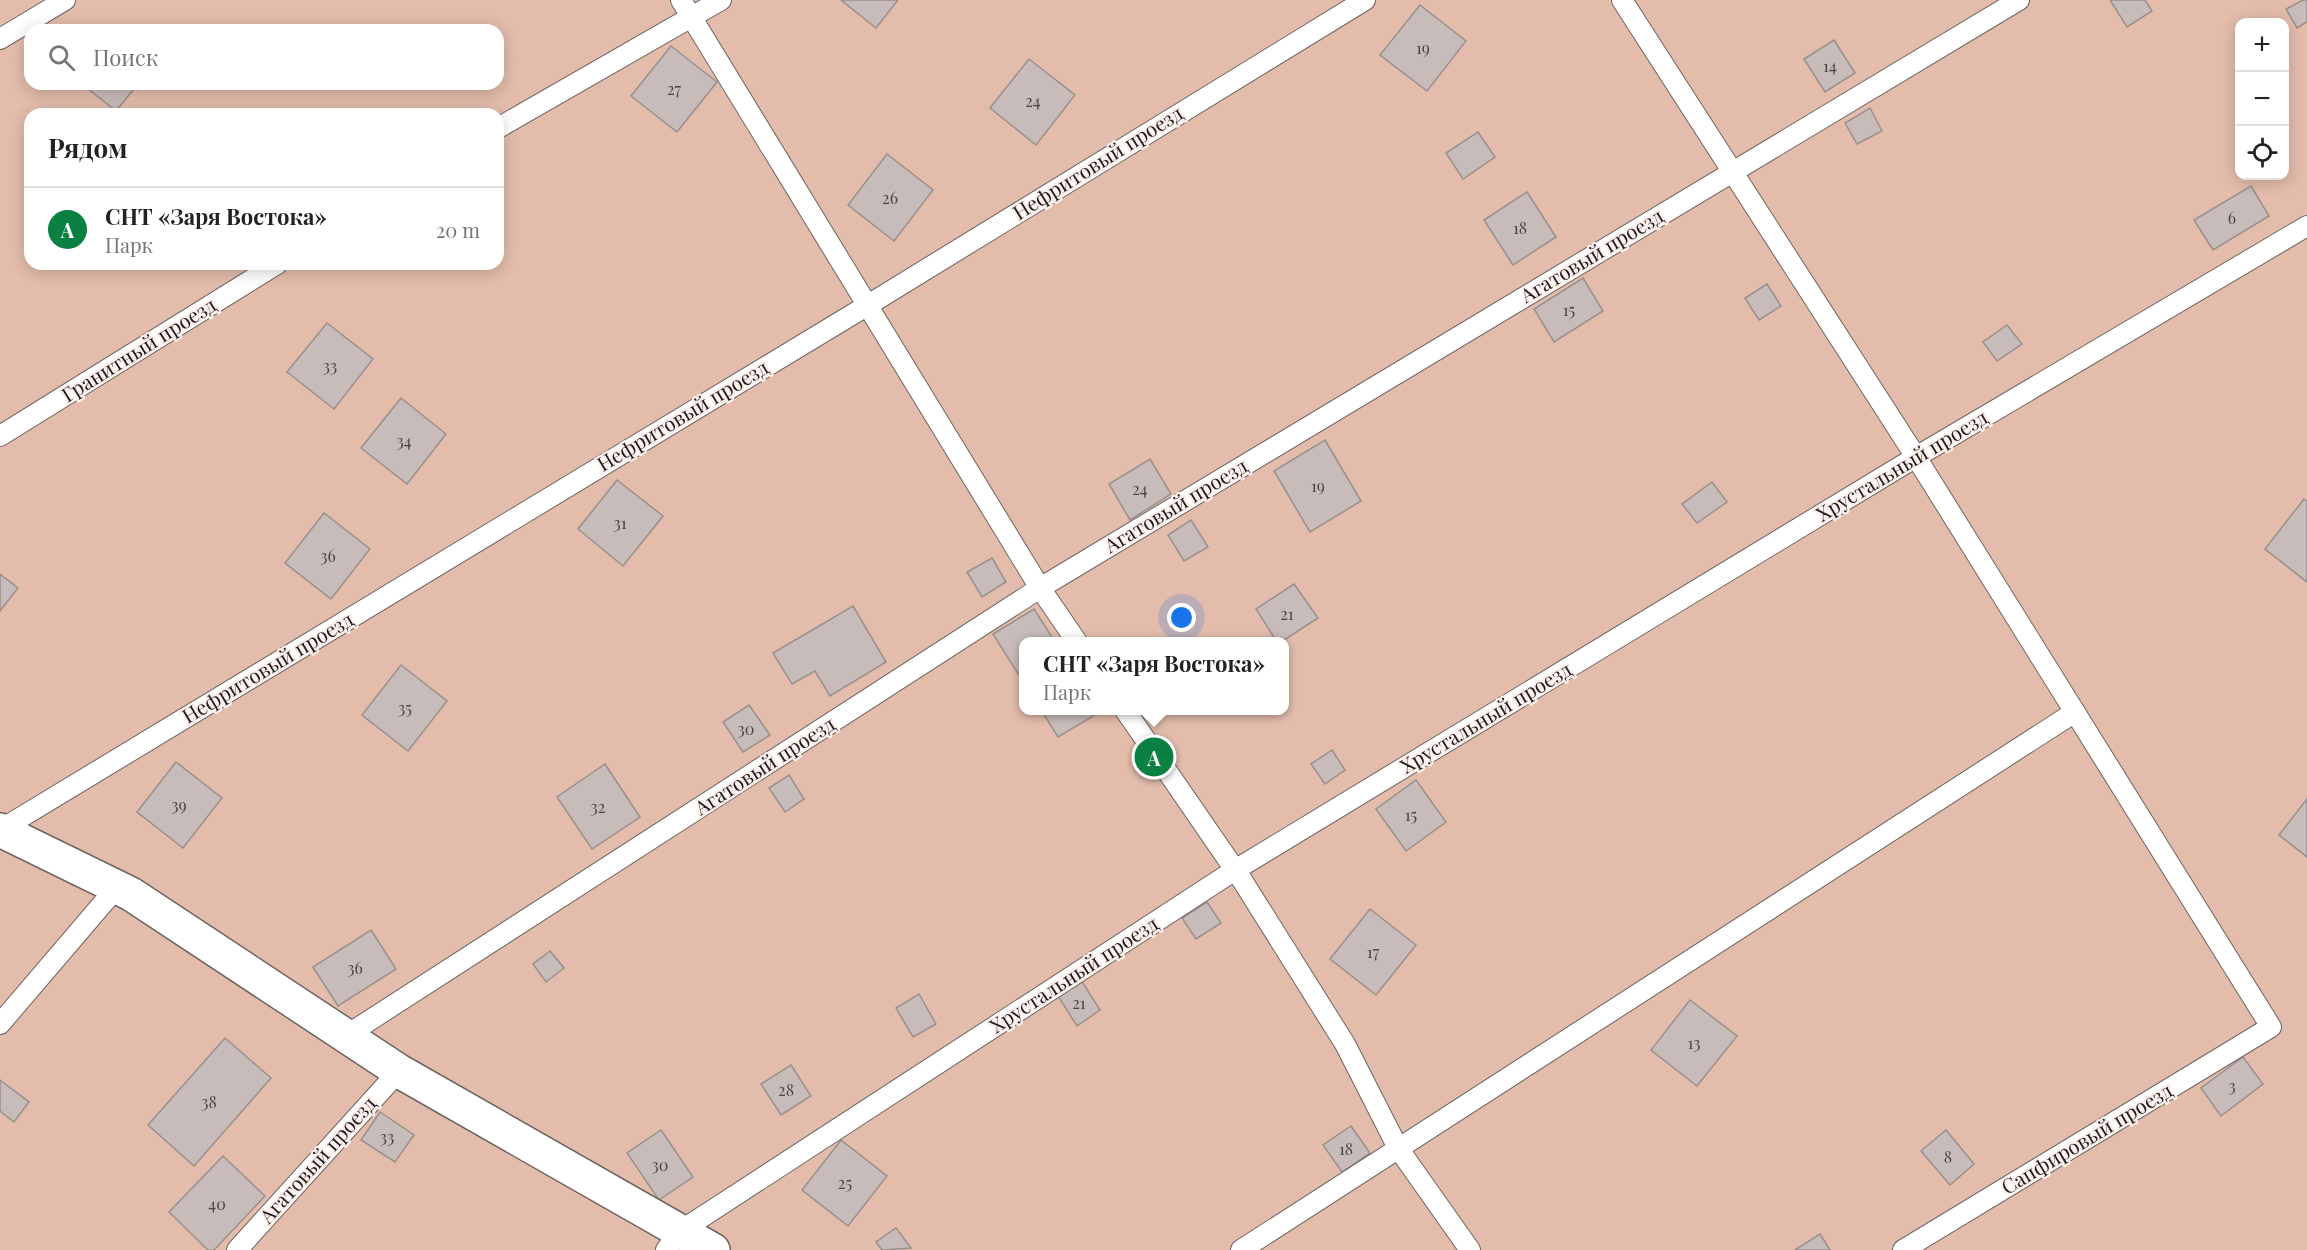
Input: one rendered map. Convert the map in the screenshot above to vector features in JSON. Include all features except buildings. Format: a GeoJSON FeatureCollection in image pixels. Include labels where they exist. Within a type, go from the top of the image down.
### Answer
{"type":"FeatureCollection","features":[{"type":"Feature","properties":{"kind":"street"},"geometry":{"type":"LineString","coordinates":[[0,830],[117,887],[399,1071],[673,1241],[713,1250]]}},
{"type":"Feature","properties":{"kind":"lane"},"geometry":{"type":"LineString","coordinates":[[25,24],[65,0]]}},
{"type":"Feature","properties":{"kind":"lane"},"geometry":{"type":"LineString","coordinates":[[681,0],[1040,588],[1074,637]]}},
{"type":"Feature","properties":{"kind":"lane"},"geometry":{"type":"LineString","coordinates":[[504,125],[721,0]]}},
{"type":"Feature","properties":{"kind":"lane","name":"Нефритовый проезд"},"geometry":{"type":"LineString","coordinates":[[0,830],[1365,0]]}},
{"type":"Feature","properties":{"kind":"lane"},"geometry":{"type":"LineString","coordinates":[[1241,1250],[2075,712],[1916,457],[1622,0]]}},
{"type":"Feature","properties":{"kind":"lane","name":"Агатовый проезд"},"geometry":{"type":"LineString","coordinates":[[347,1035],[1040,588],[2019,0]]}},
{"type":"Feature","properties":{"kind":"lane"},"geometry":{"type":"LineString","coordinates":[[0,39],[24,25]]}},
{"type":"Feature","properties":{"kind":"lane","name":"Хрустальный проезд"},"geometry":{"type":"LineString","coordinates":[[673,1241],[1235,870],[1916,457],[2307,226]]}},
{"type":"Feature","properties":{"kind":"lane","name":"Гранитный проезд"},"geometry":{"type":"LineString","coordinates":[[0,436],[267,270]]}},
{"type":"Feature","properties":{"kind":"lane","name":"Сапфировый проезд"},"geometry":{"type":"LineString","coordinates":[[1904,1250],[2271,1027],[2075,712]]}},
{"type":"Feature","properties":{"kind":"lane"},"geometry":{"type":"LineString","coordinates":[[1128,715],[1235,870],[1345,1044],[1398,1148],[1470,1250]]}},
{"type":"Feature","properties":{"kind":"lane"},"geometry":{"type":"LineString","coordinates":[[0,1024],[117,887]]}},
{"type":"Feature","properties":{"kind":"lane","name":"Агатовый проезд"},"geometry":{"type":"LineString","coordinates":[[237,1250],[399,1071]]}},
{"type":"Feature","properties":{"kind":"shaded area"},"geometry":{"type":"Polygon","coordinates":[[[0,0],[2307,0],[2307,1250],[0,1250],[0,0]]]}},
{"type":"Feature","properties":{"kind":"place","name":"СНТ «Заря Востока»"},"geometry":{"type":"Point","coordinates":[1154,757]}}]}
